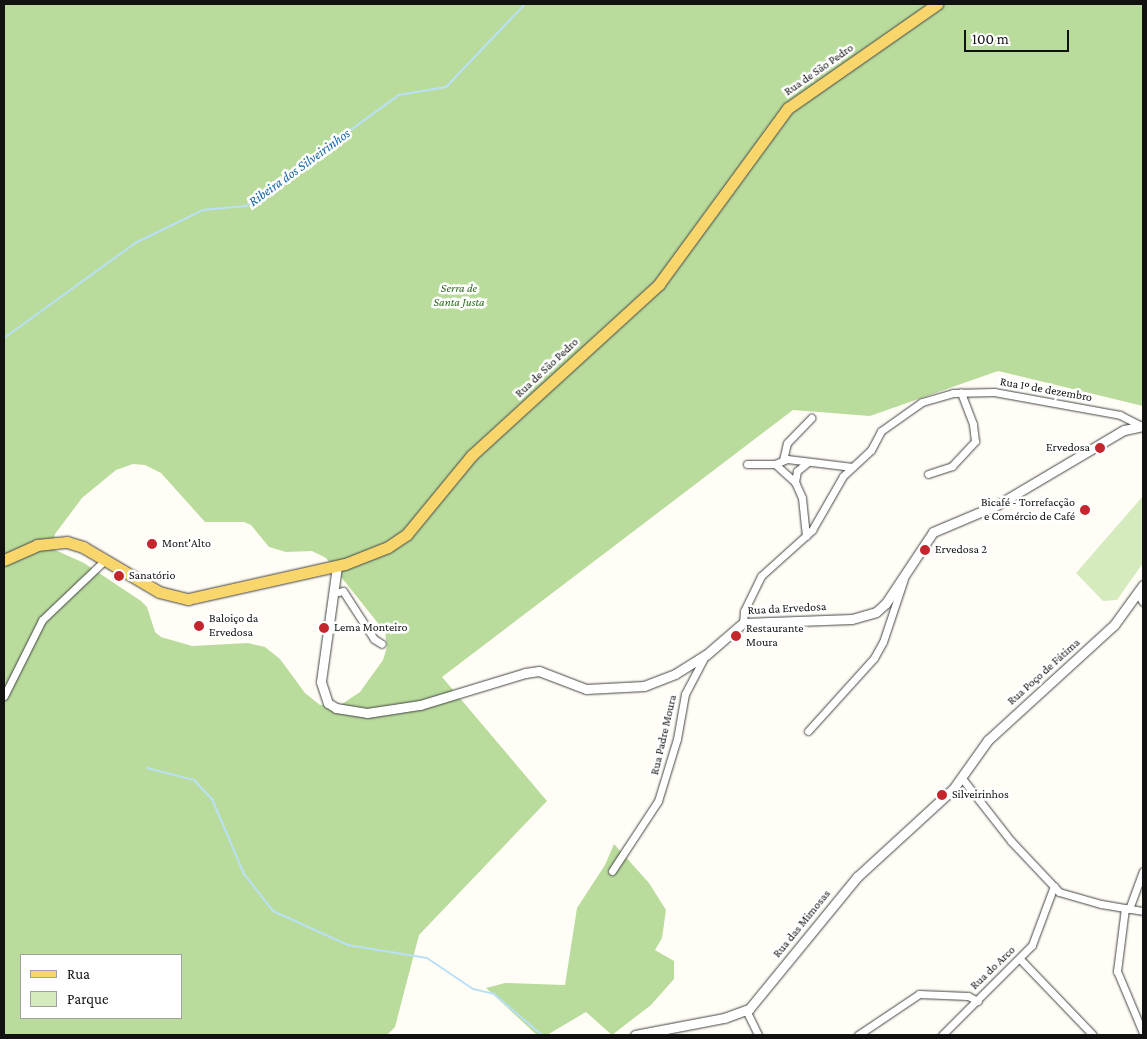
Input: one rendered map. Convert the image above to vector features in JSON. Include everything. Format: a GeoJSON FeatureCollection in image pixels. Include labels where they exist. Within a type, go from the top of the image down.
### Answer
{"type":"FeatureCollection","features":[{"type":"Feature","properties":{"kind":"main road","name":"Rua de São Pedro"},"geometry":{"type":"LineString","coordinates":[[4,560],[52,541],[83,547],[159,592],[188,599],[366,558],[407,534],[472,455],[659,284],[788,108],[937,4]]}},
{"type":"Feature","properties":{"kind":"street","name":"Rua 1º de dezembro"},"geometry":{"type":"LineString","coordinates":[[743,623],[744,611],[762,576],[806,536],[824,514],[843,476],[871,450],[881,431],[902,414],[938,396],[961,392],[994,392],[1035,398],[1120,416],[1143,426]]}},
{"type":"Feature","properties":{"kind":"street"},"geometry":{"type":"LineString","coordinates":[[928,474],[952,466],[975,441],[975,430],[961,392]]}},
{"type":"Feature","properties":{"kind":"street"},"geometry":{"type":"LineString","coordinates":[[784,460],[787,443],[811,418]]}},
{"type":"Feature","properties":{"kind":"street","name":"Rua da Ervedosa"},"geometry":{"type":"LineString","coordinates":[[333,567],[333,592],[321,682],[328,703],[349,712],[420,705],[525,673],[552,674],[586,689],[644,686],[675,674],[706,655],[743,623],[852,619],[876,612],[886,603],[933,532],[997,506],[1124,430],[1143,426]]}},
{"type":"Feature","properties":{"kind":"street"},"geometry":{"type":"LineString","coordinates":[[748,464],[775,464],[784,460],[853,468]]}},
{"type":"Feature","properties":{"kind":"street"},"geometry":{"type":"LineString","coordinates":[[795,482],[797,471],[807,463]]}},
{"type":"Feature","properties":{"kind":"street"},"geometry":{"type":"LineString","coordinates":[[775,464],[795,482],[802,498],[806,536]]}},
{"type":"Feature","properties":{"kind":"street"},"geometry":{"type":"LineString","coordinates":[[4,696],[42,620],[105,560]]}},
{"type":"Feature","properties":{"kind":"street"},"geometry":{"type":"LineString","coordinates":[[808,731],[874,658],[886,633],[905,574]]}},
{"type":"Feature","properties":{"kind":"street","name":"Rua Poço de Fátima"},"geometry":{"type":"LineString","coordinates":[[961,777],[979,749],[1114,625],[1143,585]]}},
{"type":"Feature","properties":{"kind":"street"},"geometry":{"type":"LineString","coordinates":[[333,592],[343,590],[374,639],[382,644]]}},
{"type":"Feature","properties":{"kind":"street"},"geometry":{"type":"LineString","coordinates":[[1138,594],[1143,602]]}},
{"type":"Feature","properties":{"kind":"street","name":"Rua Padre Moura"},"geometry":{"type":"LineString","coordinates":[[612,871],[658,800],[677,739],[684,694],[706,655]]}},
{"type":"Feature","properties":{"kind":"street"},"geometry":{"type":"LineString","coordinates":[[961,777],[1011,841],[1054,886],[1066,895],[1143,911]]}},
{"type":"Feature","properties":{"kind":"street","name":"Rua das Mimosas"},"geometry":{"type":"LineString","coordinates":[[635,1035],[724,1018],[746,1010],[758,1001],[857,877],[951,791],[961,777]]}},
{"type":"Feature","properties":{"kind":"street"},"geometry":{"type":"LineString","coordinates":[[1143,871],[1127,908],[1118,971],[1143,1033]]}},
{"type":"Feature","properties":{"kind":"street","name":"Rua do Arco"},"geometry":{"type":"LineString","coordinates":[[858,1035],[920,994],[968,996],[978,1001],[1020,959],[1038,935],[1054,886]]}},
{"type":"Feature","properties":{"kind":"street"},"geometry":{"type":"LineString","coordinates":[[1020,959],[1093,1035]]}},
{"type":"Feature","properties":{"kind":"street"},"geometry":{"type":"LineString","coordinates":[[942,1035],[978,1001]]}},
{"type":"Feature","properties":{"kind":"street"},"geometry":{"type":"LineString","coordinates":[[746,1010],[758,1035]]}},
{"type":"Feature","properties":{"kind":"green space","name":"Serra de Santa Justa"},"geometry":{"type":"Polygon","coordinates":[[[4,4],[1143,4],[1143,406],[998,371],[870,416],[793,410],[442,677],[547,801],[419,935],[395,1027],[387,1035],[4,1035],[4,4]],[[133,464],[116,470],[82,498],[55,534],[53,549],[84,563],[141,601],[147,607],[155,632],[161,637],[192,646],[248,643],[265,647],[280,659],[305,693],[320,705],[342,704],[360,692],[383,660],[387,647],[385,632],[326,558],[312,551],[286,552],[269,547],[251,525],[244,522],[205,522],[161,473],[145,465],[133,464]]]}},
{"type":"Feature","properties":{"kind":"green space"},"geometry":{"type":"Polygon","coordinates":[[[1143,496],[1143,563],[1117,600],[1103,601],[1076,573],[1143,496]]]}},
{"type":"Feature","properties":{"kind":"green space"},"geometry":{"type":"Polygon","coordinates":[[[614,844],[649,883],[666,910],[662,938],[655,950],[674,961],[674,979],[651,1005],[612,1035],[586,1012],[547,1035],[537,1035],[486,988],[505,983],[565,985],[577,908],[605,865],[614,844]]]}},
{"type":"Feature","properties":{"kind":"waterway","name":"Ribeira dos Silveirinhos"},"geometry":{"type":"LineString","coordinates":[[4,338],[135,243],[203,210],[246,206],[399,95],[446,87],[525,4]]}},
{"type":"Feature","properties":{"kind":"waterway"},"geometry":{"type":"LineString","coordinates":[[147,768],[194,780],[212,799],[244,874],[273,911],[348,945],[427,958],[473,989],[494,994],[542,1035]]}},
{"type":"Feature","properties":{"kind":"place","name":"Ervedosa"},"geometry":{"type":"Point","coordinates":[1100,448]}},
{"type":"Feature","properties":{"kind":"place","name":"Bicafé - Torrefacção e Comércio de Café"},"geometry":{"type":"Point","coordinates":[1085,510]}},
{"type":"Feature","properties":{"kind":"place","name":"Mont'Alto"},"geometry":{"type":"Point","coordinates":[152,544]}},
{"type":"Feature","properties":{"kind":"place","name":"Ervedosa 2"},"geometry":{"type":"Point","coordinates":[925,550]}},
{"type":"Feature","properties":{"kind":"place","name":"Sanatório"},"geometry":{"type":"Point","coordinates":[119,576]}},
{"type":"Feature","properties":{"kind":"place","name":"Baloiço da Ervedosa"},"geometry":{"type":"Point","coordinates":[199,626]}},
{"type":"Feature","properties":{"kind":"place","name":"Lema Monteiro"},"geometry":{"type":"Point","coordinates":[324,628]}},
{"type":"Feature","properties":{"kind":"place","name":"Restaurante Moura"},"geometry":{"type":"Point","coordinates":[736,636]}},
{"type":"Feature","properties":{"kind":"place","name":"Silveirinhos"},"geometry":{"type":"Point","coordinates":[942,795]}}]}
